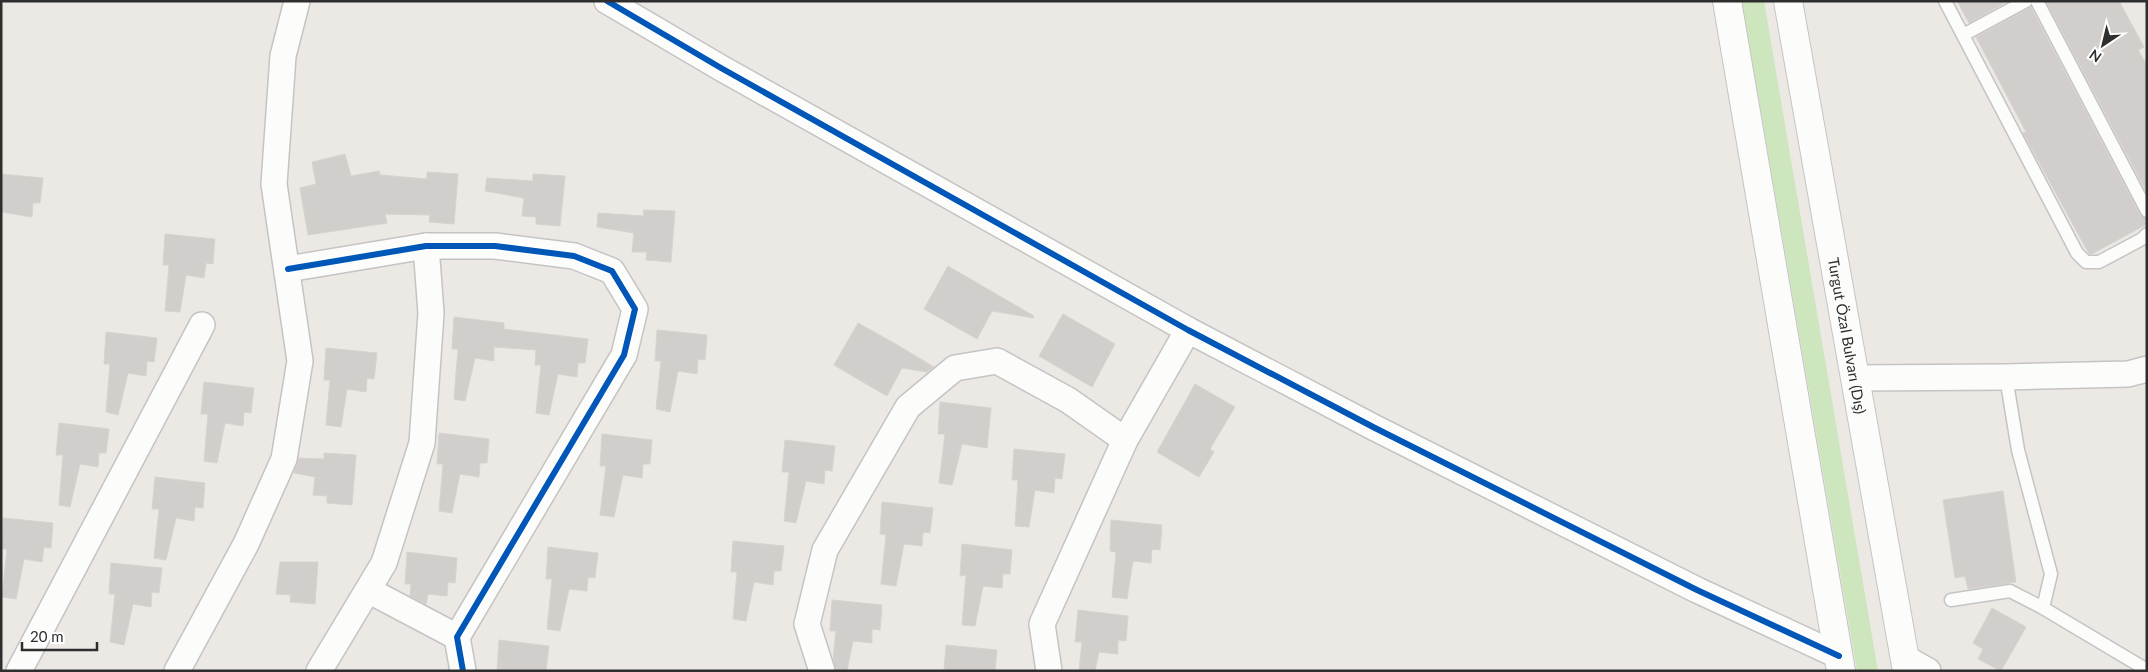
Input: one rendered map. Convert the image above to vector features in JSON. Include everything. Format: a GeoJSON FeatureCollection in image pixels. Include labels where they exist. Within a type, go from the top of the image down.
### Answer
{"type":"FeatureCollection","features":[{"type":"Feature","properties":{"kind":"main road"},"geometry":{"type":"LineString","coordinates":[[1727,1],[1840,664]]}},
{"type":"Feature","properties":{"kind":"main road","name":"Turgut Özal Bulvarı (Dış)"},"geometry":{"type":"LineString","coordinates":[[1788,1],[1906,664]]}},
{"type":"Feature","properties":{"kind":"street"},"geometry":{"type":"LineString","coordinates":[[177,671],[246,544],[284,458],[300,361],[274,184],[283,56],[298,1]]}},
{"type":"Feature","properties":{"kind":"street"},"geometry":{"type":"LineString","coordinates":[[607,1],[721,68],[1188,330],[1375,428],[1840,664]]}},
{"type":"Feature","properties":{"kind":"street"},"geometry":{"type":"LineString","coordinates":[[288,270],[426,246],[495,246],[574,256],[612,271],[635,309],[624,355],[457,637],[463,671]]}},
{"type":"Feature","properties":{"kind":"street"},"geometry":{"type":"LineString","coordinates":[[319,671],[384,562],[422,444],[430,313],[426,246]]}},
{"type":"Feature","properties":{"kind":"street"},"geometry":{"type":"LineString","coordinates":[[19,671],[202,325]]}},
{"type":"Feature","properties":{"kind":"street"},"geometry":{"type":"LineString","coordinates":[[1049,671],[1042,624],[1125,440],[1188,330]]}},
{"type":"Feature","properties":{"kind":"street"},"geometry":{"type":"LineString","coordinates":[[822,671],[806,624],[826,550],[908,407],[955,368],[997,361],[1068,400],[1125,440]]}},
{"type":"Feature","properties":{"kind":"street"},"geometry":{"type":"LineString","coordinates":[[1856,378],[2128,374],[2147,369]]}},
{"type":"Feature","properties":{"kind":"street"},"geometry":{"type":"LineString","coordinates":[[368,590],[457,637]]}},
{"type":"Feature","properties":{"kind":"street"},"geometry":{"type":"LineString","coordinates":[[1906,664],[1928,671]]}},
{"type":"Feature","properties":{"kind":"lane"},"geometry":{"type":"LineString","coordinates":[[1945,1],[2077,252],[2086,262],[2099,262],[2142,239],[2147,234]]}},
{"type":"Feature","properties":{"kind":"lane"},"geometry":{"type":"LineString","coordinates":[[1963,35],[2026,1]]}},
{"type":"Feature","properties":{"kind":"lane"},"geometry":{"type":"LineString","coordinates":[[2037,1],[2147,211]]}},
{"type":"Feature","properties":{"kind":"lane"},"geometry":{"type":"LineString","coordinates":[[2006,377],[2018,450],[2050,574],[2043,608]]}},
{"type":"Feature","properties":{"kind":"lane"},"geometry":{"type":"LineString","coordinates":[[1951,600],[2010,591],[2043,608],[2147,670]]}},
{"type":"Feature","properties":{"kind":"green space"},"geometry":{"type":"Polygon","coordinates":[[[1742,1],[1764,1],[1878,671],[1857,671],[1742,1]]]}},
{"type":"Feature","properties":{"kind":"building"},"geometry":{"type":"Polygon","coordinates":[[[1957,1],[2008,1],[1969,23],[1957,1]]]}},
{"type":"Feature","properties":{"kind":"building"},"geometry":{"type":"Polygon","coordinates":[[[2046,1],[2119,1],[2144,47],[2138,50],[2147,65],[2147,193],[2046,1]]]}},
{"type":"Feature","properties":{"kind":"building"},"geometry":{"type":"Polygon","coordinates":[[[2031,7],[2140,215],[2147,219],[2147,224],[2092,254],[2089,254],[2023,133],[2026,132],[1976,37],[2031,7]]]}},
{"type":"Feature","properties":{"kind":"building"},"geometry":{"type":"Polygon","coordinates":[[[345,154],[351,176],[379,171],[380,175],[427,179],[427,172],[458,174],[454,224],[429,222],[430,215],[385,214],[387,223],[308,235],[300,188],[316,184],[312,162],[345,154]]]}},
{"type":"Feature","properties":{"kind":"building"},"geometry":{"type":"Polygon","coordinates":[[[1,174],[43,178],[40,203],[33,203],[32,217],[1,212],[1,174]]]}},
{"type":"Feature","properties":{"kind":"building"},"geometry":{"type":"Polygon","coordinates":[[[533,174],[565,176],[560,226],[536,224],[536,217],[522,216],[524,198],[485,191],[487,178],[533,181],[533,174]]]}},
{"type":"Feature","properties":{"kind":"building"},"geometry":{"type":"Polygon","coordinates":[[[643,210],[675,211],[671,262],[646,260],[647,252],[632,252],[634,233],[597,227],[598,213],[644,216],[643,210]]]}},
{"type":"Feature","properties":{"kind":"building"},"geometry":{"type":"Polygon","coordinates":[[[165,234],[215,239],[213,264],[206,263],[204,278],[186,275],[180,312],[165,311],[169,265],[163,265],[165,234]]]}},
{"type":"Feature","properties":{"kind":"building"},"geometry":{"type":"Polygon","coordinates":[[[948,266],[1034,316],[1033,318],[992,311],[977,339],[924,309],[948,266]]]}},
{"type":"Feature","properties":{"kind":"building"},"geometry":{"type":"Polygon","coordinates":[[[1063,314],[1115,344],[1092,387],[1039,356],[1063,314]]]}},
{"type":"Feature","properties":{"kind":"building"},"geometry":{"type":"Polygon","coordinates":[[[454,317],[504,323],[504,329],[588,339],[585,363],[578,363],[577,377],[558,374],[549,415],[536,413],[541,365],[535,365],[536,350],[494,347],[494,361],[475,358],[465,401],[454,399],[458,349],[452,349],[454,317]]]}},
{"type":"Feature","properties":{"kind":"building"},"geometry":{"type":"Polygon","coordinates":[[[858,323],[934,367],[927,372],[902,368],[887,396],[861,381],[834,365],[858,323]]]}},
{"type":"Feature","properties":{"kind":"building"},"geometry":{"type":"Polygon","coordinates":[[[657,330],[707,335],[705,360],[698,359],[697,374],[678,371],[670,412],[656,409],[661,361],[655,361],[657,330]]]}},
{"type":"Feature","properties":{"kind":"building"},"geometry":{"type":"Polygon","coordinates":[[[106,332],[157,338],[154,362],[147,361],[146,376],[128,373],[118,415],[106,412],[110,364],[104,364],[106,332]]]}},
{"type":"Feature","properties":{"kind":"building"},"geometry":{"type":"Polygon","coordinates":[[[326,348],[377,353],[374,379],[367,378],[366,392],[347,389],[341,427],[326,425],[330,380],[324,380],[326,348]]]}},
{"type":"Feature","properties":{"kind":"building"},"geometry":{"type":"Polygon","coordinates":[[[204,382],[254,388],[251,413],[244,412],[243,426],[225,423],[217,463],[204,461],[208,414],[201,414],[204,382]]]}},
{"type":"Feature","properties":{"kind":"building"},"geometry":{"type":"Polygon","coordinates":[[[1195,384],[1235,407],[1210,449],[1214,452],[1199,477],[1157,452],[1195,384]]]}},
{"type":"Feature","properties":{"kind":"building"},"geometry":{"type":"Polygon","coordinates":[[[940,402],[991,408],[987,448],[962,444],[952,485],[939,483],[945,434],[938,434],[940,402]]]}},
{"type":"Feature","properties":{"kind":"building"},"geometry":{"type":"Polygon","coordinates":[[[59,423],[109,429],[106,453],[99,453],[98,467],[80,464],[70,507],[59,505],[63,455],[56,455],[59,423]]]}},
{"type":"Feature","properties":{"kind":"building"},"geometry":{"type":"Polygon","coordinates":[[[439,433],[489,439],[487,463],[480,463],[479,477],[460,474],[452,513],[439,511],[443,464],[437,464],[439,433]]]}},
{"type":"Feature","properties":{"kind":"building"},"geometry":{"type":"Polygon","coordinates":[[[602,434],[652,440],[650,464],[643,464],[642,478],[623,475],[614,517],[600,515],[606,466],[600,466],[602,434]]]}},
{"type":"Feature","properties":{"kind":"building"},"geometry":{"type":"Polygon","coordinates":[[[785,440],[835,446],[832,471],[825,470],[824,484],[806,481],[796,523],[784,521],[789,472],[782,472],[785,440]]]}},
{"type":"Feature","properties":{"kind":"building"},"geometry":{"type":"Polygon","coordinates":[[[1014,449],[1065,454],[1062,479],[1055,478],[1054,493],[1035,490],[1029,527],[1015,526],[1018,480],[1012,480],[1014,449]]]}},
{"type":"Feature","properties":{"kind":"building"},"geometry":{"type":"Polygon","coordinates":[[[324,453],[356,455],[352,505],[327,503],[327,496],[313,495],[315,477],[294,473],[299,458],[324,459],[324,453]]]}},
{"type":"Feature","properties":{"kind":"building"},"geometry":{"type":"Polygon","coordinates":[[[155,477],[205,483],[203,508],[195,507],[194,521],[176,518],[166,560],[154,558],[159,509],[152,509],[155,477]]]}},
{"type":"Feature","properties":{"kind":"building"},"geometry":{"type":"Polygon","coordinates":[[[2003,491],[2016,582],[1968,589],[1965,576],[1955,578],[1943,500],[2003,491]]]}},
{"type":"Feature","properties":{"kind":"building"},"geometry":{"type":"Polygon","coordinates":[[[882,502],[933,508],[930,533],[923,532],[922,546],[904,544],[896,586],[881,584],[886,535],[880,534],[882,502]]]}},
{"type":"Feature","properties":{"kind":"building"},"geometry":{"type":"Polygon","coordinates":[[[3,518],[53,523],[51,548],[44,547],[42,562],[24,559],[16,599],[2,597],[7,549],[1,549],[3,518]]]}},
{"type":"Feature","properties":{"kind":"building"},"geometry":{"type":"Polygon","coordinates":[[[1111,520],[1162,525],[1160,550],[1152,549],[1151,563],[1133,561],[1127,599],[1112,597],[1116,552],[1110,551],[1111,520]]]}},
{"type":"Feature","properties":{"kind":"building"},"geometry":{"type":"Polygon","coordinates":[[[733,541],[784,546],[781,571],[774,571],[773,585],[754,582],[746,621],[733,619],[737,572],[731,572],[733,541]]]}},
{"type":"Feature","properties":{"kind":"building"},"geometry":{"type":"Polygon","coordinates":[[[962,544],[1012,550],[1010,574],[1003,574],[1002,588],[983,586],[975,626],[962,625],[966,575],[960,576],[962,544]]]}},
{"type":"Feature","properties":{"kind":"building"},"geometry":{"type":"Polygon","coordinates":[[[548,547],[598,553],[595,578],[588,577],[587,591],[569,589],[560,631],[547,629],[552,579],[546,579],[548,547]]]}},
{"type":"Feature","properties":{"kind":"building"},"geometry":{"type":"Polygon","coordinates":[[[407,552],[457,558],[455,583],[448,582],[447,596],[428,594],[426,604],[410,596],[411,584],[405,584],[407,552]]]}},
{"type":"Feature","properties":{"kind":"building"},"geometry":{"type":"Polygon","coordinates":[[[280,562],[318,562],[315,604],[290,602],[291,595],[276,594],[280,562]]]}},
{"type":"Feature","properties":{"kind":"building"},"geometry":{"type":"Polygon","coordinates":[[[111,563],[162,568],[159,593],[152,592],[151,607],[133,604],[124,645],[110,642],[115,594],[109,594],[111,563]]]}},
{"type":"Feature","properties":{"kind":"building"},"geometry":{"type":"Polygon","coordinates":[[[832,600],[882,605],[880,630],[872,629],[872,643],[853,641],[847,671],[836,671],[833,659],[836,631],[830,631],[832,600]]]}},
{"type":"Feature","properties":{"kind":"building"},"geometry":{"type":"Polygon","coordinates":[[[1992,608],[2026,627],[2001,671],[1978,659],[1983,649],[1973,643],[1992,608]]]}},
{"type":"Feature","properties":{"kind":"building"},"geometry":{"type":"Polygon","coordinates":[[[1078,610],[1128,616],[1126,641],[1118,640],[1118,654],[1099,652],[1095,671],[1079,671],[1082,642],[1075,642],[1078,610]]]}},
{"type":"Feature","properties":{"kind":"building"},"geometry":{"type":"Polygon","coordinates":[[[499,640],[549,646],[546,671],[497,671],[499,640]]]}},
{"type":"Feature","properties":{"kind":"building"},"geometry":{"type":"Polygon","coordinates":[[[946,645],[997,650],[995,671],[944,671],[946,645]]]}},
{"type":"Feature","properties":{"kind":"cycle path"},"geometry":{"type":"LineString","coordinates":[[607,1],[721,68],[1188,330],[1375,428],[1697,590],[1839,656]]}},
{"type":"Feature","properties":{"kind":"cycle path"},"geometry":{"type":"LineString","coordinates":[[288,269],[426,246],[495,246],[574,256],[612,271],[635,309],[624,355],[457,637],[463,671]]}}]}
